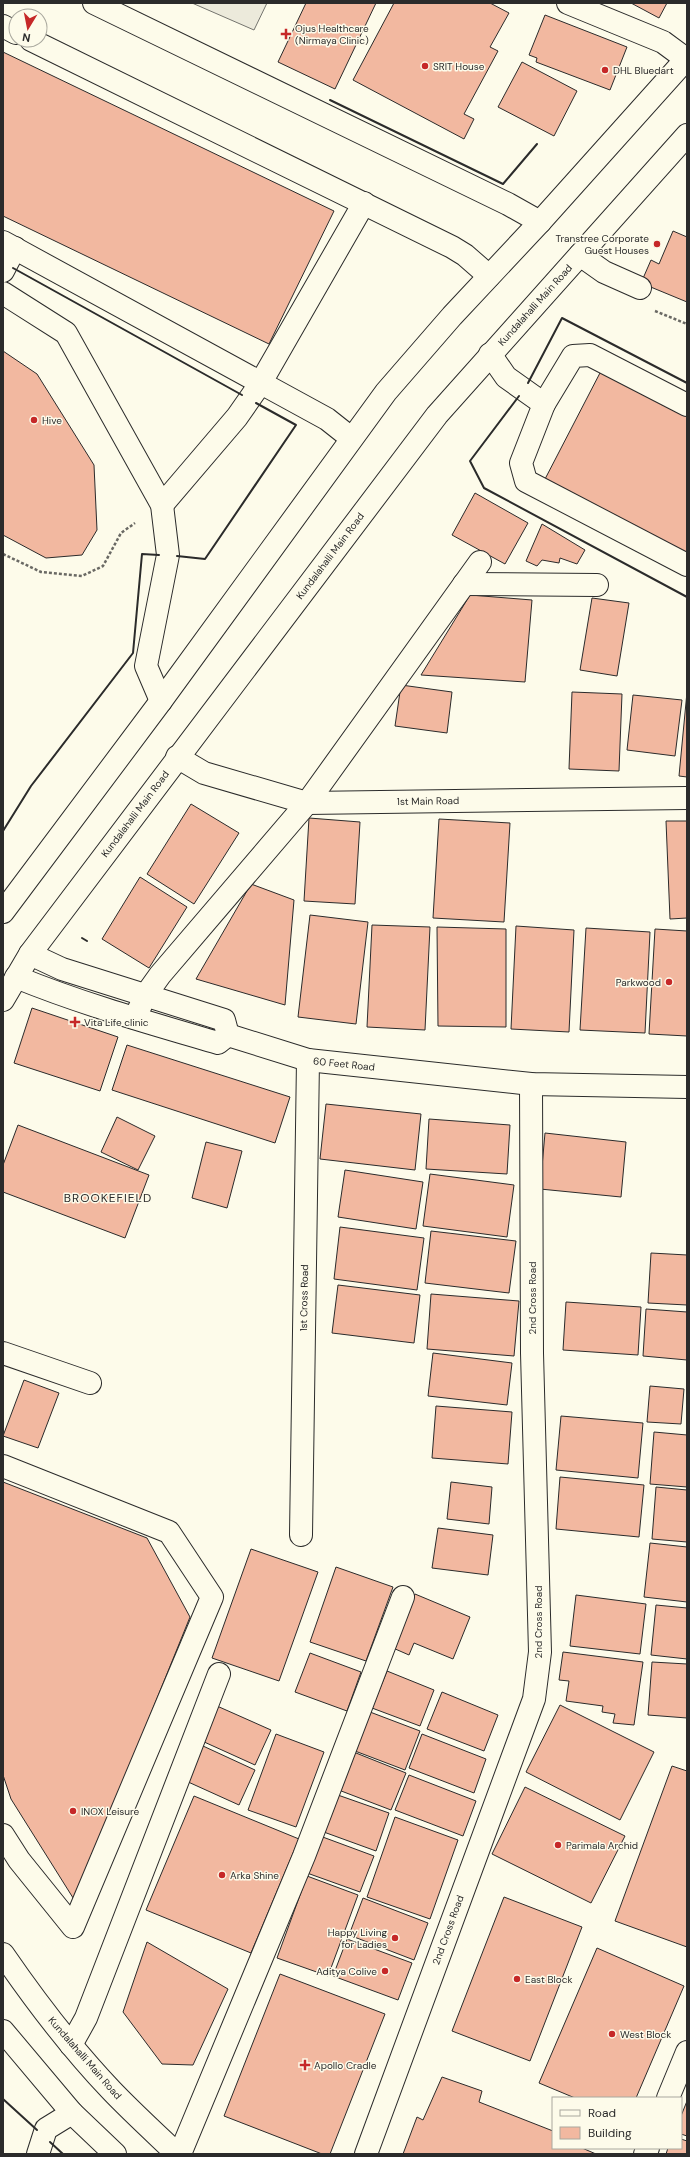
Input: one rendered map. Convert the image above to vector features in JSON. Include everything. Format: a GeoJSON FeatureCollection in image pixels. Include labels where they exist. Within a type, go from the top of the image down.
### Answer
{"type":"FeatureCollection","features":[{"type":"Feature","properties":{"kind":"street"},"geometry":{"type":"LineString","coordinates":[[94,3],[508,204],[540,222]]}},
{"type":"Feature","properties":{"kind":"street"},"geometry":{"type":"LineString","coordinates":[[3,912],[161,701],[351,438],[386,392],[686,58],[663,42],[568,3]]}},
{"type":"Feature","properties":{"kind":"street"},"geometry":{"type":"LineString","coordinates":[[47,48],[452,247],[465,255],[489,276]]}},
{"type":"Feature","properties":{"kind":"street","name":"Kundalahalli Main Road"},"geometry":{"type":"LineString","coordinates":[[3,1000],[30,954],[177,757],[437,415],[687,135]]}},
{"type":"Feature","properties":{"kind":"street"},"geometry":{"type":"LineString","coordinates":[[162,505],[237,417],[260,384],[364,203]]}},
{"type":"Feature","properties":{"kind":"street"},"geometry":{"type":"LineString","coordinates":[[3,271],[9,245],[260,384],[327,419],[351,438]]}},
{"type":"Feature","properties":{"kind":"street"},"geometry":{"type":"LineString","coordinates":[[580,254],[604,272],[640,288]]}},
{"type":"Feature","properties":{"kind":"street"},"geometry":{"type":"LineString","coordinates":[[3,293],[66,333],[162,505],[168,555],[146,666],[161,701]]}},
{"type":"Feature","properties":{"kind":"street"},"geometry":{"type":"LineString","coordinates":[[490,354],[506,377],[544,404]]}},
{"type":"Feature","properties":{"kind":"street"},"geometry":{"type":"LineString","coordinates":[[687,405],[590,355],[573,356],[544,404],[520,463],[526,481],[687,565]]}},
{"type":"Feature","properties":{"kind":"street"},"geometry":{"type":"LineString","coordinates":[[135,1018],[145,996],[160,975],[307,803],[480,562]]}},
{"type":"Feature","properties":{"kind":"street"},"geometry":{"type":"LineString","coordinates":[[464,584],[597,584]]}},
{"type":"Feature","properties":{"kind":"street","name":"1st Main Road"},"geometry":{"type":"LineString","coordinates":[[177,757],[204,773],[307,803],[687,798]]}},
{"type":"Feature","properties":{"kind":"street"},"geometry":{"type":"LineString","coordinates":[[16,977],[45,989],[218,1043],[228,1035],[224,1020],[62,969],[30,954]]}},
{"type":"Feature","properties":{"kind":"street","name":"60 Feet Road"},"geometry":{"type":"LineString","coordinates":[[228,1035],[308,1060],[531,1084],[687,1087]]}},
{"type":"Feature","properties":{"kind":"street","name":"1st Cross Road"},"geometry":{"type":"LineString","coordinates":[[301,1535],[308,1060]]}},
{"type":"Feature","properties":{"kind":"street","name":"2nd Cross Road"},"geometry":{"type":"LineString","coordinates":[[366,2154],[534,1699],[540,1652],[532,1353],[531,1084]]}},
{"type":"Feature","properties":{"kind":"street"},"geometry":{"type":"LineString","coordinates":[[3,1353],[90,1383]]}},
{"type":"Feature","properties":{"kind":"street"},"geometry":{"type":"LineString","coordinates":[[3,1466],[169,1532],[212,1596],[73,1927],[19,1860],[3,1834]]}},
{"type":"Feature","properties":{"kind":"street"},"geometry":{"type":"LineString","coordinates":[[178,2154],[304,1856],[403,1597]]}},
{"type":"Feature","properties":{"kind":"street"},"geometry":{"type":"LineString","coordinates":[[71,2045],[86,2018],[219,1674]]}},
{"type":"Feature","properties":{"kind":"street","name":"Kundalahalli Main Road"},"geometry":{"type":"LineString","coordinates":[[3,1954],[33,1998],[71,2045],[112,2091],[178,2154]]}},
{"type":"Feature","properties":{"kind":"street"},"geometry":{"type":"LineString","coordinates":[[3,2031],[72,2113],[115,2154]]}},
{"type":"Feature","properties":{"kind":"street"},"geometry":{"type":"LineString","coordinates":[[668,2097],[687,2052]]}},
{"type":"Feature","properties":{"kind":"street"},"geometry":{"type":"LineString","coordinates":[[38,2154],[46,2129],[72,2113]]}},
{"type":"Feature","properties":{"kind":"path"},"geometry":{"type":"LineString","coordinates":[[3,554],[41,572],[82,576],[103,566],[121,533],[162,505]]}},
{"type":"Feature","properties":{"kind":"shaded area"},"geometry":{"type":"Polygon","coordinates":[[[192,3],[267,3],[254,30],[192,3]]]}},
{"type":"Feature","properties":{"kind":"building"},"geometry":{"type":"Polygon","coordinates":[[[306,3],[376,3],[335,89],[278,62],[306,3]]]}},
{"type":"Feature","properties":{"kind":"building","name":"SRIT House"},"geometry":{"type":"Polygon","coordinates":[[[394,3],[490,3],[509,13],[490,47],[498,51],[464,114],[474,119],[464,139],[353,80],[394,3]]]}},
{"type":"Feature","properties":{"kind":"building"},"geometry":{"type":"Polygon","coordinates":[[[631,3],[667,3],[659,18],[631,3]]]}},
{"type":"Feature","properties":{"kind":"building"},"geometry":{"type":"Polygon","coordinates":[[[545,15],[627,47],[610,90],[536,62],[537,58],[529,55],[545,15]]]}},
{"type":"Feature","properties":{"kind":"building"},"geometry":{"type":"Polygon","coordinates":[[[3,52],[334,211],[269,344],[3,216],[3,52]]]}},
{"type":"Feature","properties":{"kind":"building"},"geometry":{"type":"Polygon","coordinates":[[[522,62],[577,91],[554,136],[498,107],[522,62]]]}},
{"type":"Feature","properties":{"kind":"building"},"geometry":{"type":"Polygon","coordinates":[[[673,231],[687,237],[687,302],[641,283],[651,260],[659,264],[673,231]]]}},
{"type":"Feature","properties":{"kind":"building","name":"Hive"},"geometry":{"type":"Polygon","coordinates":[[[3,351],[37,374],[94,465],[97,530],[82,555],[46,558],[3,535],[3,351]]]}},
{"type":"Feature","properties":{"kind":"building"},"geometry":{"type":"Polygon","coordinates":[[[601,371],[687,415],[687,555],[544,481],[601,371]]]}},
{"type":"Feature","properties":{"kind":"building"},"geometry":{"type":"Polygon","coordinates":[[[475,493],[528,523],[505,564],[452,535],[475,493]]]}},
{"type":"Feature","properties":{"kind":"building"},"geometry":{"type":"Polygon","coordinates":[[[542,524],[585,550],[577,564],[560,558],[559,563],[542,560],[537,566],[526,561],[542,524]]]}},
{"type":"Feature","properties":{"kind":"building"},"geometry":{"type":"Polygon","coordinates":[[[470,595],[532,600],[525,682],[421,675],[470,595]]]}},
{"type":"Feature","properties":{"kind":"building"},"geometry":{"type":"Polygon","coordinates":[[[592,598],[629,603],[617,676],[580,670],[592,598]]]}},
{"type":"Feature","properties":{"kind":"building"},"geometry":{"type":"Polygon","coordinates":[[[401,685],[452,692],[447,733],[395,726],[401,685]]]}},
{"type":"Feature","properties":{"kind":"building"},"geometry":{"type":"Polygon","coordinates":[[[572,692],[622,694],[619,771],[569,769],[572,692]]]}},
{"type":"Feature","properties":{"kind":"building"},"geometry":{"type":"Polygon","coordinates":[[[687,692],[687,777],[679,776],[687,692]]]}},
{"type":"Feature","properties":{"kind":"building"},"geometry":{"type":"Polygon","coordinates":[[[633,695],[682,700],[675,756],[627,750],[633,695]]]}},
{"type":"Feature","properties":{"kind":"building"},"geometry":{"type":"Polygon","coordinates":[[[191,804],[239,833],[194,904],[147,874],[191,804]]]}},
{"type":"Feature","properties":{"kind":"building"},"geometry":{"type":"Polygon","coordinates":[[[309,818],[360,822],[355,904],[304,901],[309,818]]]}},
{"type":"Feature","properties":{"kind":"building"},"geometry":{"type":"Polygon","coordinates":[[[439,819],[510,823],[504,922],[433,918],[439,819]]]}},
{"type":"Feature","properties":{"kind":"building"},"geometry":{"type":"Polygon","coordinates":[[[666,821],[687,821],[687,918],[670,919],[666,821]]]}},
{"type":"Feature","properties":{"kind":"building"},"geometry":{"type":"Polygon","coordinates":[[[140,877],[187,907],[149,968],[102,939],[140,877]]]}},
{"type":"Feature","properties":{"kind":"building"},"geometry":{"type":"Polygon","coordinates":[[[251,884],[294,900],[285,1005],[196,979],[251,884]]]}},
{"type":"Feature","properties":{"kind":"building"},"geometry":{"type":"Polygon","coordinates":[[[310,915],[368,922],[356,1024],[298,1017],[310,915]]]}},
{"type":"Feature","properties":{"kind":"building"},"geometry":{"type":"Polygon","coordinates":[[[372,925],[430,927],[425,1030],[367,1027],[372,925]]]}},
{"type":"Feature","properties":{"kind":"building"},"geometry":{"type":"Polygon","coordinates":[[[516,926],[574,930],[569,1032],[511,1029],[516,926]]]}},
{"type":"Feature","properties":{"kind":"building"},"geometry":{"type":"Polygon","coordinates":[[[437,927],[506,929],[506,1027],[438,1026],[437,927]]]}},
{"type":"Feature","properties":{"kind":"building"},"geometry":{"type":"Polygon","coordinates":[[[586,928],[650,932],[645,1033],[580,1030],[586,928]]]}},
{"type":"Feature","properties":{"kind":"building","name":"Parkwood"},"geometry":{"type":"Polygon","coordinates":[[[655,929],[687,931],[687,1036],[649,1034],[655,929]]]}},
{"type":"Feature","properties":{"kind":"building"},"geometry":{"type":"Polygon","coordinates":[[[32,1008],[118,1037],[100,1091],[14,1063],[32,1008]]]}},
{"type":"Feature","properties":{"kind":"building"},"geometry":{"type":"Polygon","coordinates":[[[127,1045],[290,1097],[275,1143],[112,1090],[127,1045]]]}},
{"type":"Feature","properties":{"kind":"building"},"geometry":{"type":"Polygon","coordinates":[[[326,1104],[421,1114],[415,1170],[320,1159],[326,1104]]]}},
{"type":"Feature","properties":{"kind":"building"},"geometry":{"type":"Polygon","coordinates":[[[117,1117],[155,1136],[138,1170],[101,1152],[117,1117]]]}},
{"type":"Feature","properties":{"kind":"building"},"geometry":{"type":"Polygon","coordinates":[[[429,1119],[510,1125],[507,1174],[426,1169],[429,1119]]]}},
{"type":"Feature","properties":{"kind":"building"},"geometry":{"type":"Polygon","coordinates":[[[18,1125],[149,1175],[125,1238],[3,1192],[3,1165],[18,1125]]]}},
{"type":"Feature","properties":{"kind":"building"},"geometry":{"type":"Polygon","coordinates":[[[545,1133],[626,1142],[621,1197],[540,1189],[545,1133]]]}},
{"type":"Feature","properties":{"kind":"building"},"geometry":{"type":"Polygon","coordinates":[[[206,1142],[242,1151],[227,1208],[192,1198],[206,1142]]]}},
{"type":"Feature","properties":{"kind":"building"},"geometry":{"type":"Polygon","coordinates":[[[345,1170],[423,1182],[416,1229],[338,1217],[345,1170]]]}},
{"type":"Feature","properties":{"kind":"building"},"geometry":{"type":"Polygon","coordinates":[[[430,1174],[514,1185],[507,1237],[423,1226],[430,1174]]]}},
{"type":"Feature","properties":{"kind":"building"},"geometry":{"type":"Polygon","coordinates":[[[340,1227],[424,1238],[417,1290],[334,1279],[340,1227]]]}},
{"type":"Feature","properties":{"kind":"building"},"geometry":{"type":"Polygon","coordinates":[[[431,1231],[516,1241],[509,1293],[425,1283],[431,1231]]]}},
{"type":"Feature","properties":{"kind":"building"},"geometry":{"type":"Polygon","coordinates":[[[651,1253],[687,1255],[687,1305],[648,1303],[651,1253]]]}},
{"type":"Feature","properties":{"kind":"building"},"geometry":{"type":"Polygon","coordinates":[[[338,1285],[420,1295],[414,1343],[332,1333],[338,1285]]]}},
{"type":"Feature","properties":{"kind":"building"},"geometry":{"type":"Polygon","coordinates":[[[431,1294],[519,1301],[514,1356],[427,1349],[431,1294]]]}},
{"type":"Feature","properties":{"kind":"building"},"geometry":{"type":"Polygon","coordinates":[[[566,1302],[641,1307],[638,1355],[563,1350],[566,1302]]]}},
{"type":"Feature","properties":{"kind":"building"},"geometry":{"type":"Polygon","coordinates":[[[646,1309],[687,1312],[687,1360],[643,1356],[646,1309]]]}},
{"type":"Feature","properties":{"kind":"building"},"geometry":{"type":"Polygon","coordinates":[[[433,1353],[512,1363],[507,1405],[428,1396],[433,1353]]]}},
{"type":"Feature","properties":{"kind":"building"},"geometry":{"type":"Polygon","coordinates":[[[24,1380],[59,1393],[38,1448],[3,1436],[24,1380]]]}},
{"type":"Feature","properties":{"kind":"building"},"geometry":{"type":"Polygon","coordinates":[[[650,1386],[684,1389],[681,1424],[647,1422],[650,1386]]]}},
{"type":"Feature","properties":{"kind":"building"},"geometry":{"type":"Polygon","coordinates":[[[436,1406],[512,1412],[508,1464],[432,1458],[436,1406]]]}},
{"type":"Feature","properties":{"kind":"building"},"geometry":{"type":"Polygon","coordinates":[[[561,1416],[643,1423],[638,1478],[556,1470],[561,1416]]]}},
{"type":"Feature","properties":{"kind":"building"},"geometry":{"type":"Polygon","coordinates":[[[654,1432],[687,1435],[687,1487],[650,1484],[654,1432]]]}},
{"type":"Feature","properties":{"kind":"building"},"geometry":{"type":"Polygon","coordinates":[[[560,1477],[644,1485],[639,1537],[556,1529],[560,1477]]]}},
{"type":"Feature","properties":{"kind":"building"},"geometry":{"type":"Polygon","coordinates":[[[3,1482],[147,1538],[190,1617],[75,1901],[11,1799],[3,1775],[3,1482]]]}},
{"type":"Feature","properties":{"kind":"building"},"geometry":{"type":"Polygon","coordinates":[[[451,1482],[492,1487],[489,1524],[447,1519],[451,1482]]]}},
{"type":"Feature","properties":{"kind":"building"},"geometry":{"type":"Polygon","coordinates":[[[656,1487],[687,1490],[687,1542],[652,1539],[656,1487]]]}},
{"type":"Feature","properties":{"kind":"building"},"geometry":{"type":"Polygon","coordinates":[[[438,1528],[493,1535],[488,1575],[432,1568],[438,1528]]]}},
{"type":"Feature","properties":{"kind":"building"},"geometry":{"type":"Polygon","coordinates":[[[650,1543],[687,1547],[687,1602],[644,1597],[650,1543]]]}},
{"type":"Feature","properties":{"kind":"building"},"geometry":{"type":"Polygon","coordinates":[[[251,1549],[318,1572],[279,1681],[212,1658],[251,1549]]]}},
{"type":"Feature","properties":{"kind":"building"},"geometry":{"type":"Polygon","coordinates":[[[336,1567],[393,1587],[366,1661],[310,1642],[336,1567]]]}},
{"type":"Feature","properties":{"kind":"building"},"geometry":{"type":"Polygon","coordinates":[[[415,1594],[470,1617],[453,1659],[414,1643],[409,1655],[393,1648],[415,1594]]]}},
{"type":"Feature","properties":{"kind":"building"},"geometry":{"type":"Polygon","coordinates":[[[576,1595],[646,1604],[640,1654],[570,1646],[576,1595]]]}},
{"type":"Feature","properties":{"kind":"building"},"geometry":{"type":"Polygon","coordinates":[[[656,1605],[687,1608],[687,1659],[651,1655],[656,1605]]]}},
{"type":"Feature","properties":{"kind":"building"},"geometry":{"type":"Polygon","coordinates":[[[563,1652],[643,1662],[634,1725],[613,1723],[615,1714],[602,1712],[603,1706],[566,1701],[569,1681],[559,1680],[563,1652]]]}},
{"type":"Feature","properties":{"kind":"building"},"geometry":{"type":"Polygon","coordinates":[[[310,1653],[361,1672],[347,1711],[295,1692],[310,1653]]]}},
{"type":"Feature","properties":{"kind":"building"},"geometry":{"type":"Polygon","coordinates":[[[652,1662],[687,1664],[687,1718],[648,1715],[652,1662]]]}},
{"type":"Feature","properties":{"kind":"building"},"geometry":{"type":"Polygon","coordinates":[[[387,1671],[434,1690],[420,1726],[372,1708],[387,1671]]]}},
{"type":"Feature","properties":{"kind":"building"},"geometry":{"type":"Polygon","coordinates":[[[442,1692],[498,1715],[484,1751],[427,1729],[442,1692]]]}},
{"type":"Feature","properties":{"kind":"building"},"geometry":{"type":"Polygon","coordinates":[[[560,1705],[654,1752],[620,1820],[526,1772],[560,1705]]]}},
{"type":"Feature","properties":{"kind":"building"},"geometry":{"type":"Polygon","coordinates":[[[217,1706],[271,1730],[255,1765],[202,1741],[217,1706]]]}},
{"type":"Feature","properties":{"kind":"building"},"geometry":{"type":"Polygon","coordinates":[[[370,1712],[420,1731],[405,1770],[355,1751],[370,1712]]]}},
{"type":"Feature","properties":{"kind":"building"},"geometry":{"type":"Polygon","coordinates":[[[276,1734],[324,1752],[296,1827],[248,1810],[276,1734]]]}},
{"type":"Feature","properties":{"kind":"building"},"geometry":{"type":"Polygon","coordinates":[[[422,1734],[486,1759],[474,1793],[409,1768],[422,1734]]]}},
{"type":"Feature","properties":{"kind":"building"},"geometry":{"type":"Polygon","coordinates":[[[203,1746],[255,1770],[239,1805],[186,1781],[203,1746]]]}},
{"type":"Feature","properties":{"kind":"building"},"geometry":{"type":"Polygon","coordinates":[[[351,1751],[406,1773],[391,1810],[336,1789],[351,1751]]]}},
{"type":"Feature","properties":{"kind":"building"},"geometry":{"type":"Polygon","coordinates":[[[672,1766],[687,1771],[687,1947],[615,1921],[672,1766]]]}},
{"type":"Feature","properties":{"kind":"building"},"geometry":{"type":"Polygon","coordinates":[[[409,1775],[476,1801],[463,1836],[395,1810],[409,1775]]]}},
{"type":"Feature","properties":{"kind":"building","name":"Parimala Archid"},"geometry":{"type":"Polygon","coordinates":[[[525,1787],[625,1836],[591,1903],[492,1854],[525,1787]]]}},
{"type":"Feature","properties":{"kind":"building"},"geometry":{"type":"Polygon","coordinates":[[[335,1794],[389,1813],[376,1851],[321,1831],[335,1794]]]}},
{"type":"Feature","properties":{"kind":"building","name":"Arka Shine"},"geometry":{"type":"Polygon","coordinates":[[[194,1796],[299,1839],[251,1953],[146,1910],[194,1796]]]}},
{"type":"Feature","properties":{"kind":"building"},"geometry":{"type":"Polygon","coordinates":[[[395,1817],[458,1840],[430,1919],[367,1897],[395,1817]]]}},
{"type":"Feature","properties":{"kind":"building"},"geometry":{"type":"Polygon","coordinates":[[[320,1836],[374,1856],[360,1892],[307,1873],[320,1836]]]}},
{"type":"Feature","properties":{"kind":"building"},"geometry":{"type":"Polygon","coordinates":[[[307,1876],[358,1895],[328,1976],[277,1958],[307,1876]]]}},
{"type":"Feature","properties":{"kind":"building","name":"East Block"},"geometry":{"type":"Polygon","coordinates":[[[504,1897],[582,1927],[530,2061],[452,2031],[504,1897]]]}},
{"type":"Feature","properties":{"kind":"building"},"geometry":{"type":"Polygon","coordinates":[[[363,1898],[428,1923],[414,1960],[349,1935],[363,1898]]]}},
{"type":"Feature","properties":{"kind":"building"},"geometry":{"type":"Polygon","coordinates":[[[347,1939],[412,1963],[398,2000],[333,1976],[347,1939]]]}},
{"type":"Feature","properties":{"kind":"building"},"geometry":{"type":"Polygon","coordinates":[[[147,1942],[228,1989],[193,2065],[162,2064],[123,2012],[147,1942]]]}},
{"type":"Feature","properties":{"kind":"building","name":"West Block"},"geometry":{"type":"Polygon","coordinates":[[[597,1948],[684,1986],[636,2097],[573,2097],[539,2083],[597,1948]]]}},
{"type":"Feature","properties":{"kind":"building","name":"Apollo Cradle"},"geometry":{"type":"Polygon","coordinates":[[[280,1974],[385,2014],[330,2154],[322,2154],[224,2116],[280,1974]]]}},
{"type":"Feature","properties":{"kind":"building"},"geometry":{"type":"Polygon","coordinates":[[[442,2077],[482,2091],[479,2102],[552,2131],[552,2149],[584,2149],[596,2154],[403,2154],[417,2117],[423,2120],[442,2077]]]}},
{"type":"Feature","properties":{"kind":"building"},"geometry":{"type":"Polygon","coordinates":[[[687,2101],[687,2136],[682,2134],[682,2114],[687,2101]]]}},
{"type":"Feature","properties":{"kind":"building"},"geometry":{"type":"Polygon","coordinates":[[[682,2139],[687,2141],[687,2154],[666,2154],[668,2149],[682,2149],[682,2139]]]}},
{"type":"Feature","properties":{"kind":"wall"},"geometry":{"type":"LineString","coordinates":[[330,100],[503,184],[537,144]]}},
{"type":"Feature","properties":{"kind":"wall"},"geometry":{"type":"LineString","coordinates":[[13,268],[242,395]]}},
{"type":"Feature","properties":{"kind":"wall"},"geometry":{"type":"LineString","coordinates":[[528,383],[562,318],[687,383]]}},
{"type":"Feature","properties":{"kind":"wall"},"geometry":{"type":"LineString","coordinates":[[519,396],[470,461],[484,488],[687,597]]}},
{"type":"Feature","properties":{"kind":"wall"},"geometry":{"type":"LineString","coordinates":[[177,556],[205,559],[296,425],[256,403]]}},
{"type":"Feature","properties":{"kind":"wall"},"geometry":{"type":"LineString","coordinates":[[3,831],[31,786],[133,653],[142,554],[159,555]]}},
{"type":"Feature","properties":{"kind":"wall"},"geometry":{"type":"LineString","coordinates":[[82,938],[87,941]]}},
{"type":"Feature","properties":{"kind":"wall"},"geometry":{"type":"LineString","coordinates":[[3,2099],[37,2130]]}},
{"type":"Feature","properties":{"kind":"wall"},"geometry":{"type":"LineString","coordinates":[[50,2142],[63,2154]]}},
{"type":"Feature","properties":{"kind":"place","name":"Ojus Healthcare (Nirmaya Clinic)"},"geometry":{"type":"Point","coordinates":[286,34]}},
{"type":"Feature","properties":{"kind":"place","name":"SRIT House"},"geometry":{"type":"Point","coordinates":[425,66]}},
{"type":"Feature","properties":{"kind":"place","name":"DHL Bluedart"},"geometry":{"type":"Point","coordinates":[605,70]}},
{"type":"Feature","properties":{"kind":"place","name":"Transtree Corporate Guest Houses"},"geometry":{"type":"Point","coordinates":[657,244]}},
{"type":"Feature","properties":{"kind":"place","name":"Hive"},"geometry":{"type":"Point","coordinates":[34,420]}},
{"type":"Feature","properties":{"kind":"place","name":"Parkwood"},"geometry":{"type":"Point","coordinates":[669,982]}},
{"type":"Feature","properties":{"kind":"place","name":"Vita Life clinic"},"geometry":{"type":"Point","coordinates":[75,1022]}},
{"type":"Feature","properties":{"kind":"place","name":"INOX Leisure"},"geometry":{"type":"Point","coordinates":[73,1811]}},
{"type":"Feature","properties":{"kind":"place","name":"Parimala Archid"},"geometry":{"type":"Point","coordinates":[558,1845]}},
{"type":"Feature","properties":{"kind":"place","name":"Arka Shine"},"geometry":{"type":"Point","coordinates":[222,1875]}},
{"type":"Feature","properties":{"kind":"place","name":"Happy Living for Ladies"},"geometry":{"type":"Point","coordinates":[395,1938]}},
{"type":"Feature","properties":{"kind":"place","name":"Aditya Colive"},"geometry":{"type":"Point","coordinates":[385,1971]}},
{"type":"Feature","properties":{"kind":"place","name":"East Block"},"geometry":{"type":"Point","coordinates":[517,1979]}},
{"type":"Feature","properties":{"kind":"place","name":"West Block"},"geometry":{"type":"Point","coordinates":[612,2034]}},
{"type":"Feature","properties":{"kind":"place","name":"Apollo Cradle"},"geometry":{"type":"Point","coordinates":[305,2065]}},
{"type":"Feature","properties":{"kind":"district","name":"BROOKEFIELD"},"geometry":{"type":"Point","coordinates":[108,1198]}}]}
